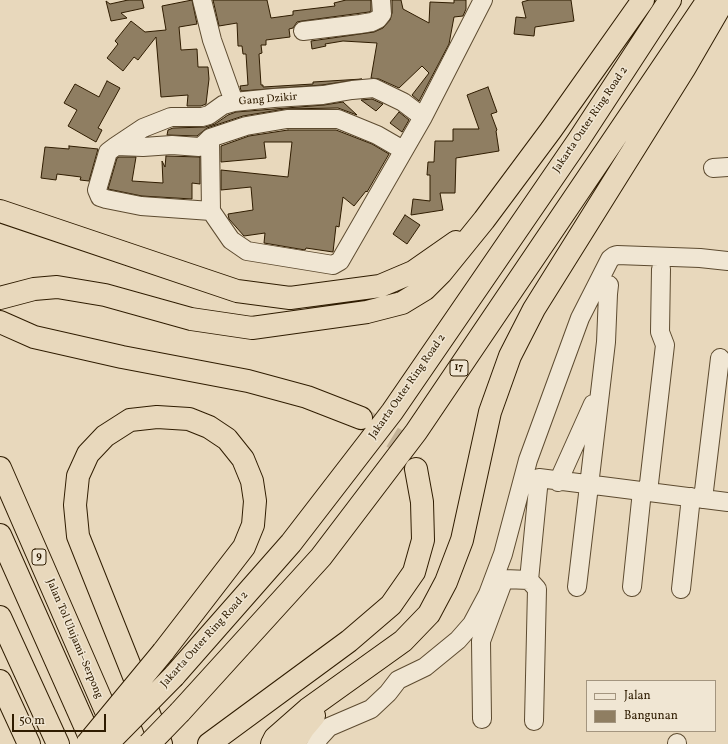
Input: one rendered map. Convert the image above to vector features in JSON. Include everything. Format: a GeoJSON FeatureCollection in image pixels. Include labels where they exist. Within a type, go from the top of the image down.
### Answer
{"type":"FeatureCollection","features":[{"type":"Feature","properties":{"kind":"highway"},"geometry":{"type":"LineString","coordinates":[[0,298],[34,289],[57,287],[105,295],[191,319],[252,328],[367,312],[402,303],[425,288],[440,273],[484,220],[551,130],[643,0]]}},
{"type":"Feature","properties":{"kind":"highway","name":"Jakarta Outer Ring Road 2"},"geometry":{"type":"LineString","coordinates":[[95,743],[174,676],[291,543],[392,412],[578,141],[670,0]]}},
{"type":"Feature","properties":{"kind":"highway","name":"17"},"geometry":{"type":"LineString","coordinates":[[149,744],[321,557],[416,432],[708,0]]}},
{"type":"Feature","properties":{"kind":"highway"},"geometry":{"type":"LineString","coordinates":[[272,744],[275,738],[308,709],[403,642],[429,614],[446,582],[462,540],[490,412],[510,356],[534,309],[684,69],[724,0]]}},
{"type":"Feature","properties":{"kind":"highway"},"geometry":{"type":"LineString","coordinates":[[0,211],[237,291],[290,298],[380,286],[413,272],[484,220]]}},
{"type":"Feature","properties":{"kind":"highway"},"geometry":{"type":"LineString","coordinates":[[0,322],[34,337],[122,357],[248,381],[307,397],[361,418]]}},
{"type":"Feature","properties":{"kind":"highway"},"geometry":{"type":"LineString","coordinates":[[0,535],[55,661],[95,743],[163,652],[244,547],[253,525],[255,501],[252,481],[243,459],[227,440],[209,427],[189,419],[157,417],[130,420],[105,436],[88,454],[78,476],[75,505],[78,536],[108,609],[131,666],[162,744]]}},
{"type":"Feature","properties":{"kind":"highway","name":"Jalan Tol Ulujami–Serpong"},"geometry":{"type":"LineString","coordinates":[[0,468],[121,744]]}},
{"type":"Feature","properties":{"kind":"highway"},"geometry":{"type":"LineString","coordinates":[[209,744],[349,641],[390,605],[414,572],[423,540],[422,502],[416,470]]}},
{"type":"Feature","properties":{"kind":"highway"},"geometry":{"type":"LineString","coordinates":[[0,617],[58,744]]}},
{"type":"Feature","properties":{"kind":"highway"},"geometry":{"type":"LineString","coordinates":[[294,744],[303,729],[340,687]]}},
{"type":"Feature","properties":{"kind":"highway"},"geometry":{"type":"LineString","coordinates":[[4,689],[29,744]]}},
{"type":"Feature","properties":{"kind":"street"},"geometry":{"type":"LineString","coordinates":[[202,0],[212,40],[234,102]]}},
{"type":"Feature","properties":{"kind":"street"},"geometry":{"type":"LineString","coordinates":[[303,31],[372,22],[378,19],[382,14],[381,0]]}},
{"type":"Feature","properties":{"kind":"street"},"geometry":{"type":"LineString","coordinates":[[210,138],[212,211],[231,240],[247,251],[334,265],[340,261],[423,117],[483,0]]}},
{"type":"Feature","properties":{"kind":"street","name":"Gang Dzikir"},"geometry":{"type":"LineString","coordinates":[[116,146],[143,128],[171,117],[176,110],[202,117],[209,115],[224,105],[234,102],[274,98],[323,96],[374,88],[403,102],[423,117]]}},
{"type":"Feature","properties":{"kind":"street"},"geometry":{"type":"LineString","coordinates":[[212,211],[141,206],[100,197],[97,190],[108,152],[116,146],[143,147],[172,145],[199,147],[210,138],[246,126],[287,119],[338,119],[377,134],[403,150]]}},
{"type":"Feature","properties":{"kind":"street"},"geometry":{"type":"LineString","coordinates":[[316,744],[319,738],[329,727],[371,709],[388,693],[398,680],[426,667],[458,640],[472,624],[488,594],[503,554],[528,460],[580,318],[610,260],[617,255],[700,258],[728,261]]}},
{"type":"Feature","properties":{"kind":"street"},"geometry":{"type":"LineString","coordinates":[[632,587],[665,345],[660,332],[661,269]]}},
{"type":"Feature","properties":{"kind":"street"},"geometry":{"type":"LineString","coordinates":[[577,587],[606,342],[609,285]]}},
{"type":"Feature","properties":{"kind":"street"},"geometry":{"type":"LineString","coordinates":[[681,589],[720,358]]}},
{"type":"Feature","properties":{"kind":"street"},"geometry":{"type":"LineString","coordinates":[[558,482],[600,389]]}},
{"type":"Feature","properties":{"kind":"street"},"geometry":{"type":"LineString","coordinates":[[534,721],[537,589],[529,580],[539,478],[558,482],[728,502]]}},
{"type":"Feature","properties":{"kind":"street"},"geometry":{"type":"LineString","coordinates":[[482,719],[481,641],[504,580],[529,580]]}},
{"type":"Feature","properties":{"kind":"building"},"geometry":{"type":"Polygon","coordinates":[[[128,0],[142,0],[144,8],[121,13],[127,18],[111,21],[106,1],[110,4],[128,0]]]}},
{"type":"Feature","properties":{"kind":"building"},"geometry":{"type":"Polygon","coordinates":[[[192,0],[197,24],[179,27],[181,50],[197,49],[198,67],[208,67],[209,79],[206,104],[201,106],[187,106],[188,95],[161,97],[156,37],[138,60],[134,57],[123,71],[107,58],[118,44],[115,41],[131,21],[145,32],[166,30],[162,6],[192,0]]]}},
{"type":"Feature","properties":{"kind":"building"},"geometry":{"type":"Polygon","coordinates":[[[213,0],[267,0],[271,18],[293,15],[293,11],[335,6],[334,3],[346,0],[371,0],[371,11],[369,12],[297,22],[293,28],[289,29],[290,37],[266,40],[266,45],[261,45],[262,53],[259,54],[261,85],[263,85],[263,87],[362,79],[322,85],[241,91],[240,86],[248,85],[246,54],[243,54],[242,46],[238,46],[237,23],[219,26],[213,0]]]}},
{"type":"Feature","properties":{"kind":"building"},"geometry":{"type":"Polygon","coordinates":[[[392,0],[401,0],[403,9],[429,23],[430,2],[454,3],[454,0],[466,0],[466,9],[463,16],[454,17],[449,44],[419,101],[412,95],[429,73],[422,66],[399,88],[379,79],[371,78],[377,43],[343,41],[325,44],[326,46],[312,49],[311,41],[374,32],[383,28],[390,20],[392,13],[392,0]]]}},
{"type":"Feature","properties":{"kind":"building"},"geometry":{"type":"Polygon","coordinates":[[[529,0],[571,0],[574,21],[535,27],[534,36],[514,34],[516,17],[526,18],[522,2],[529,0]]]}},
{"type":"Feature","properties":{"kind":"building"},"geometry":{"type":"Polygon","coordinates":[[[107,81],[120,88],[98,128],[102,130],[96,142],[68,126],[77,110],[64,103],[75,84],[99,97],[107,81]]]}},
{"type":"Feature","properties":{"kind":"building"},"geometry":{"type":"Polygon","coordinates":[[[488,87],[497,112],[491,114],[497,130],[499,151],[456,158],[455,193],[440,193],[443,210],[411,215],[413,199],[430,201],[430,175],[427,175],[428,162],[434,162],[435,141],[453,141],[453,129],[479,129],[467,95],[488,87]]]}},
{"type":"Feature","properties":{"kind":"building"},"geometry":{"type":"Polygon","coordinates":[[[372,99],[383,104],[376,111],[361,100],[372,99]]]}},
{"type":"Feature","properties":{"kind":"building"},"geometry":{"type":"Polygon","coordinates":[[[343,102],[357,115],[338,108],[285,109],[243,116],[207,128],[197,136],[167,135],[168,130],[173,128],[205,127],[215,124],[228,115],[236,112],[324,105],[343,102]]]}},
{"type":"Feature","properties":{"kind":"building"},"geometry":{"type":"Polygon","coordinates":[[[399,112],[409,120],[402,132],[390,123],[399,112]]]}},
{"type":"Feature","properties":{"kind":"building"},"geometry":{"type":"Polygon","coordinates":[[[288,130],[336,130],[372,144],[389,154],[367,192],[366,191],[354,206],[343,197],[339,227],[336,226],[333,252],[306,248],[305,250],[264,243],[265,233],[244,236],[229,219],[228,214],[253,210],[251,187],[221,190],[221,170],[288,177],[292,142],[264,142],[266,158],[221,162],[221,146],[249,136],[288,130]]]}},
{"type":"Feature","properties":{"kind":"building"},"geometry":{"type":"Polygon","coordinates":[[[69,146],[98,149],[89,181],[80,180],[81,177],[57,174],[56,180],[41,178],[45,147],[69,149],[69,146]]]}},
{"type":"Feature","properties":{"kind":"building"},"geometry":{"type":"Polygon","coordinates":[[[166,156],[200,157],[200,184],[192,183],[192,199],[142,196],[108,189],[117,158],[136,157],[132,181],[163,183],[162,161],[165,167],[166,156]]]}},
{"type":"Feature","properties":{"kind":"building"},"geometry":{"type":"Polygon","coordinates":[[[405,215],[420,225],[407,244],[393,234],[405,215]]]}},
{"type":"Feature","properties":{"kind":"tunnel"},"geometry":{"type":"LineString","coordinates":[[364,420],[397,440],[416,469]]}}]}
